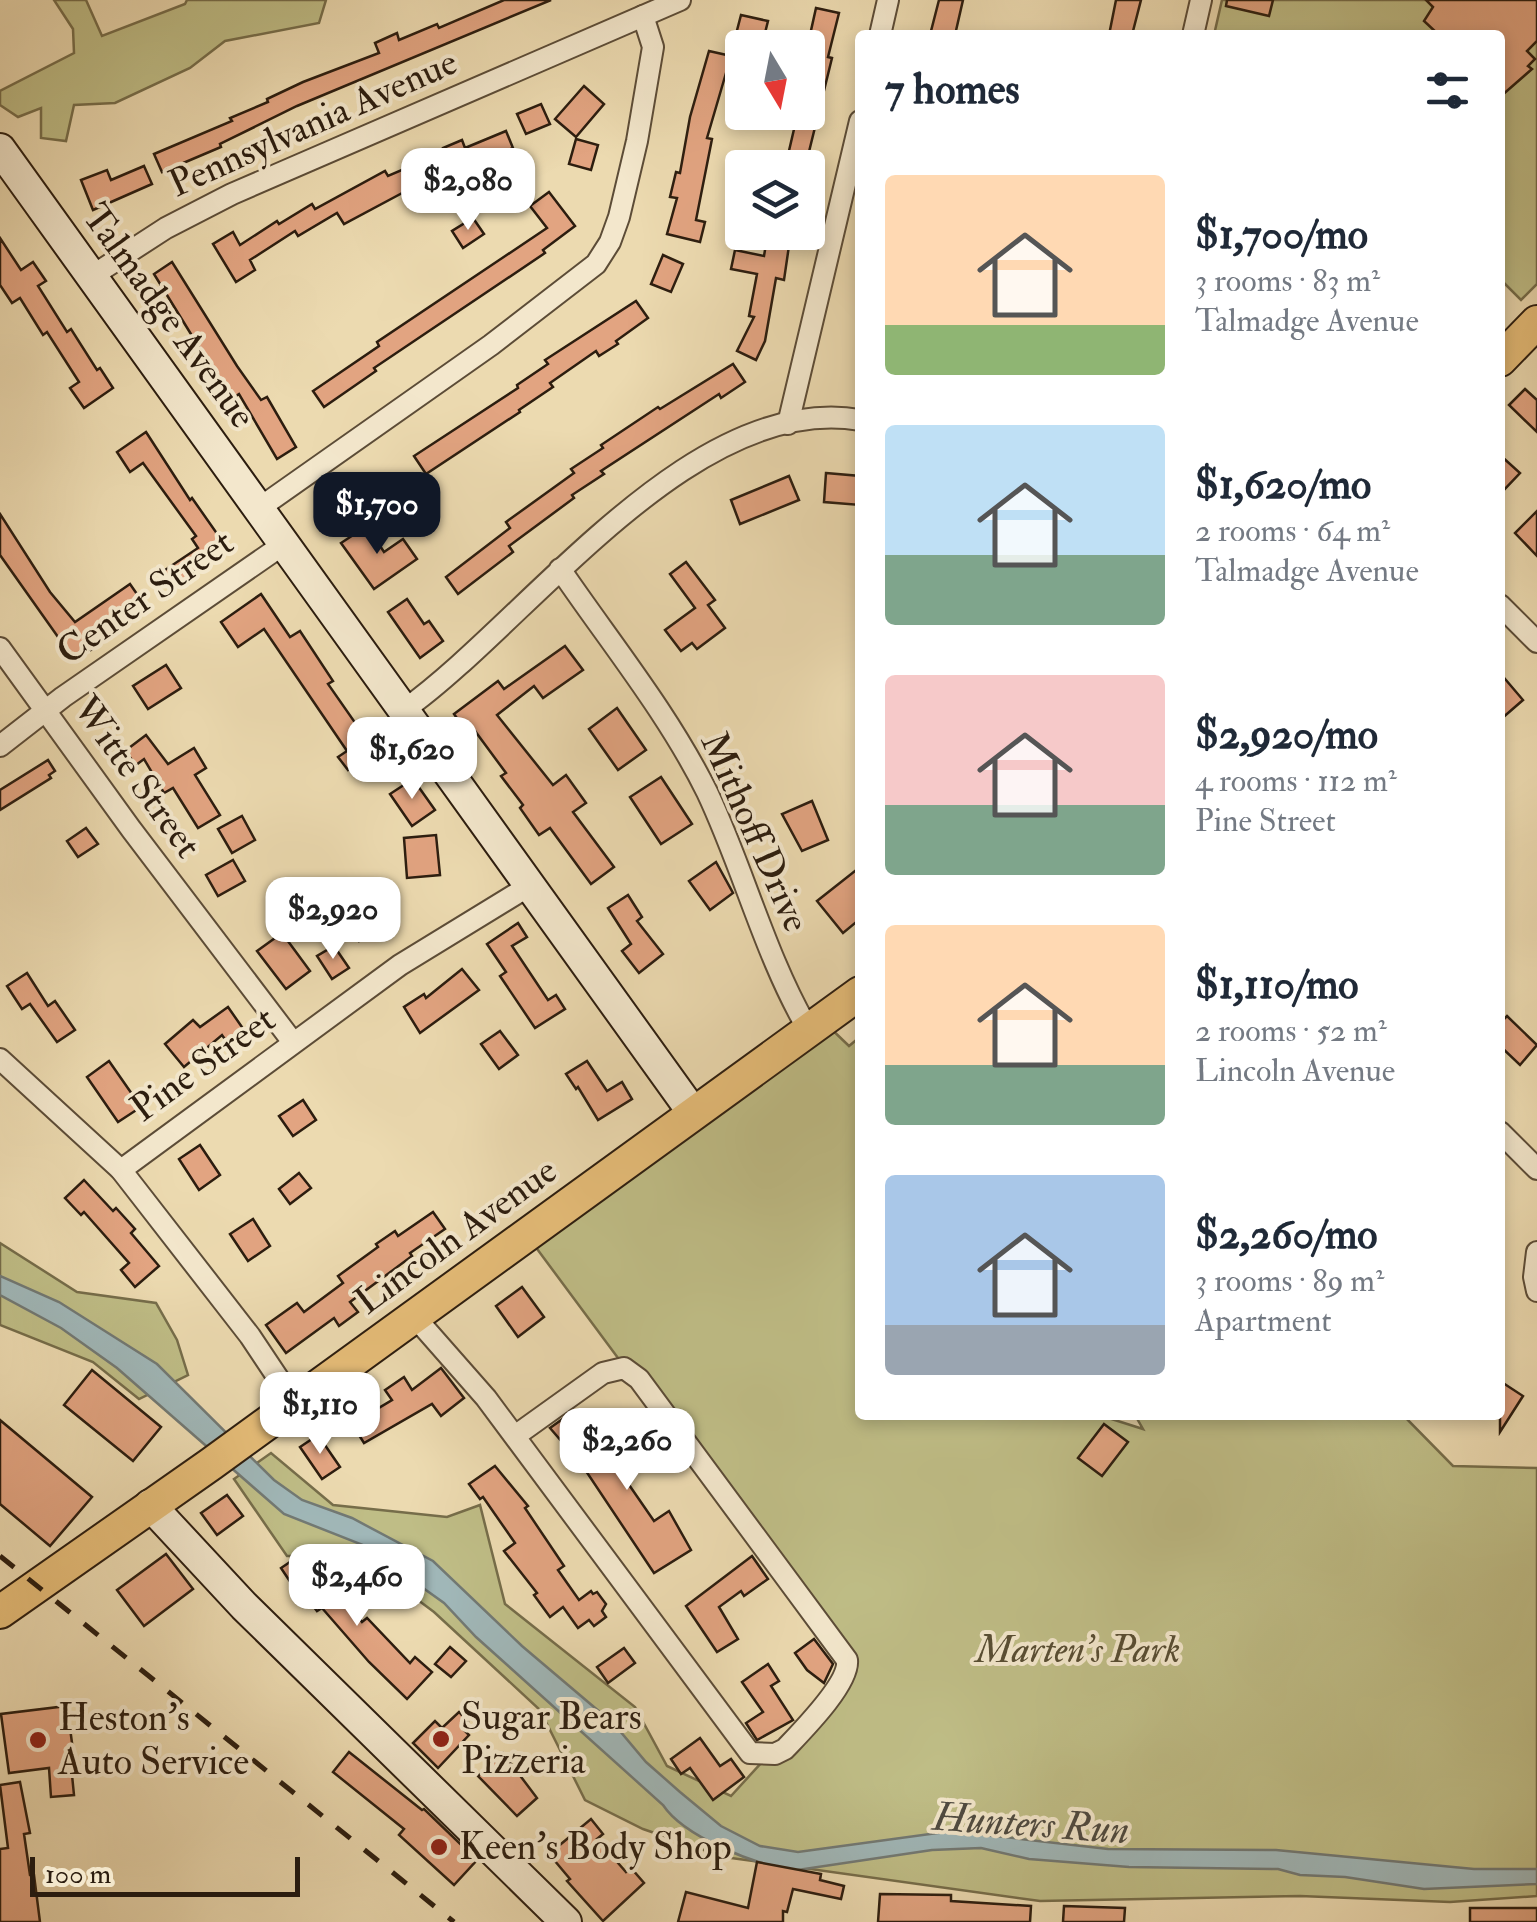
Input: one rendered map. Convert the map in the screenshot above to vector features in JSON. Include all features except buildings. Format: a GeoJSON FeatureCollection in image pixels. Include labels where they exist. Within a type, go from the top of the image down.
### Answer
{"type":"FeatureCollection","features":[{"type":"Feature","properties":{"kind":"main road"},"geometry":{"type":"LineString","coordinates":[[1505,355],[1537,322]]}},
{"type":"Feature","properties":{"kind":"main road","name":"Lincoln Avenue"},"geometry":{"type":"LineString","coordinates":[[0,1612],[211,1464],[855,997]]}},
{"type":"Feature","properties":{"kind":"street","name":"Pennsylvania Avenue"},"geometry":{"type":"LineString","coordinates":[[92,276],[166,228],[232,194],[680,0]]}},
{"type":"Feature","properties":{"kind":"street"},"geometry":{"type":"LineString","coordinates":[[881,30],[888,0]]}},
{"type":"Feature","properties":{"kind":"street"},"geometry":{"type":"LineString","coordinates":[[1194,30],[1201,0]]}},
{"type":"Feature","properties":{"kind":"street"},"geometry":{"type":"LineString","coordinates":[[258,509],[491,345],[596,264],[614,230],[637,141],[653,47],[643,16]]}},
{"type":"Feature","properties":{"kind":"street"},"geometry":{"type":"LineString","coordinates":[[788,424],[855,142]]}},
{"type":"Feature","properties":{"kind":"street","name":"Talmadge Avenue"},"geometry":{"type":"LineString","coordinates":[[0,150],[694,1114]]}},
{"type":"Feature","properties":{"kind":"street"},"geometry":{"type":"LineString","coordinates":[[404,710],[468,660],[596,535],[681,472],[725,446],[788,424],[855,420]]}},
{"type":"Feature","properties":{"kind":"street","name":"Center Street"},"geometry":{"type":"LineString","coordinates":[[0,746],[284,544]]}},
{"type":"Feature","properties":{"kind":"street","name":"Mithoff Drive"},"geometry":{"type":"LineString","coordinates":[[560,569],[705,790],[809,1031]]}},
{"type":"Feature","properties":{"kind":"street"},"geometry":{"type":"LineString","coordinates":[[1505,610],[1537,642]]}},
{"type":"Feature","properties":{"kind":"street","name":"Witte Street"},"geometry":{"type":"LineString","coordinates":[[0,648],[292,1041]]}},
{"type":"Feature","properties":{"kind":"street","name":"Pine Street"},"geometry":{"type":"LineString","coordinates":[[121,1170],[400,965],[529,886]]}},
{"type":"Feature","properties":{"kind":"street"},"geometry":{"type":"LineString","coordinates":[[0,1059],[121,1170],[230,1310],[294,1402]]}},
{"type":"Feature","properties":{"kind":"street"},"geometry":{"type":"LineString","coordinates":[[1505,1137],[1537,1168]]}},
{"type":"Feature","properties":{"kind":"street"},"geometry":{"type":"LineString","coordinates":[[1536,1254],[1537,1291]]}},
{"type":"Feature","properties":{"kind":"street"},"geometry":{"type":"LineString","coordinates":[[414,1315],[514,1436],[750,1754],[775,1754],[803,1730],[848,1671],[848,1660],[633,1373],[624,1368],[603,1373],[514,1436]]}},
{"type":"Feature","properties":{"kind":"street"},"geometry":{"type":"LineString","coordinates":[[150,1506],[244,1606],[566,1922]]}},
{"type":"Feature","properties":{"kind":"green space"},"geometry":{"type":"Polygon","coordinates":[[[54,0],[86,0],[102,36],[187,0],[326,0],[319,23],[225,41],[190,68],[115,103],[74,105],[66,141],[41,138],[41,108],[18,117],[0,105],[0,91],[74,53],[73,29],[54,0]]]}},
{"type":"Feature","properties":{"kind":"green space"},"geometry":{"type":"Polygon","coordinates":[[[1222,0],[1537,0],[1537,284],[1521,300],[1505,284],[1505,30],[1215,30],[1222,0]]]}},
{"type":"Feature","properties":{"kind":"green space","name":"Marten's Park"},"geometry":{"type":"Polygon","coordinates":[[[823,1021],[849,1046],[855,1041],[855,1420],[1115,1420],[1143,1429],[1138,1420],[1408,1420],[1453,1466],[1537,1468],[1537,1896],[1450,1902],[1300,1896],[1040,1901],[724,1857],[643,1829],[585,1800],[540,1710],[434,1612],[359,1556],[287,1556],[234,1479],[271,1453],[333,1505],[447,1517],[480,1505],[505,1604],[635,1707],[667,1766],[731,1796],[848,1668],[526,1234],[823,1021]]]}},
{"type":"Feature","properties":{"kind":"green space"},"geometry":{"type":"Polygon","coordinates":[[[0,1243],[77,1292],[156,1303],[177,1340],[188,1375],[139,1399],[93,1362],[0,1325],[0,1243]]]}},
{"type":"Feature","properties":{"kind":"water"},"geometry":{"type":"Polygon","coordinates":[[[0,1276],[59,1302],[157,1364],[274,1480],[302,1500],[352,1518],[433,1561],[522,1646],[614,1724],[646,1762],[680,1792],[721,1826],[760,1846],[798,1852],[952,1831],[1108,1849],[1276,1850],[1474,1869],[1537,1869],[1537,1884],[1424,1889],[1278,1869],[1129,1867],[1029,1859],[981,1848],[932,1850],[791,1871],[739,1855],[703,1838],[673,1817],[444,1603],[363,1545],[284,1514],[117,1368],[61,1328],[0,1295],[0,1276]]]}},
{"type":"Feature","properties":{"kind":"railway"},"geometry":{"type":"LineString","coordinates":[[0,1556],[454,1922]]}},
{"type":"Feature","properties":{"kind":"place","name":"Sugar Bears Pizzeria"},"geometry":{"type":"Point","coordinates":[441,1739]}},
{"type":"Feature","properties":{"kind":"place","name":"Heston's Auto Service"},"geometry":{"type":"Point","coordinates":[38,1740]}},
{"type":"Feature","properties":{"kind":"place","name":"Keen's Body Shop"},"geometry":{"type":"Point","coordinates":[439,1847]}},
{"type":"Feature","properties":{"kind":"water label","name":"Hunters Run"},"geometry":{"type":"Point","coordinates":[1031,1824]}}]}
